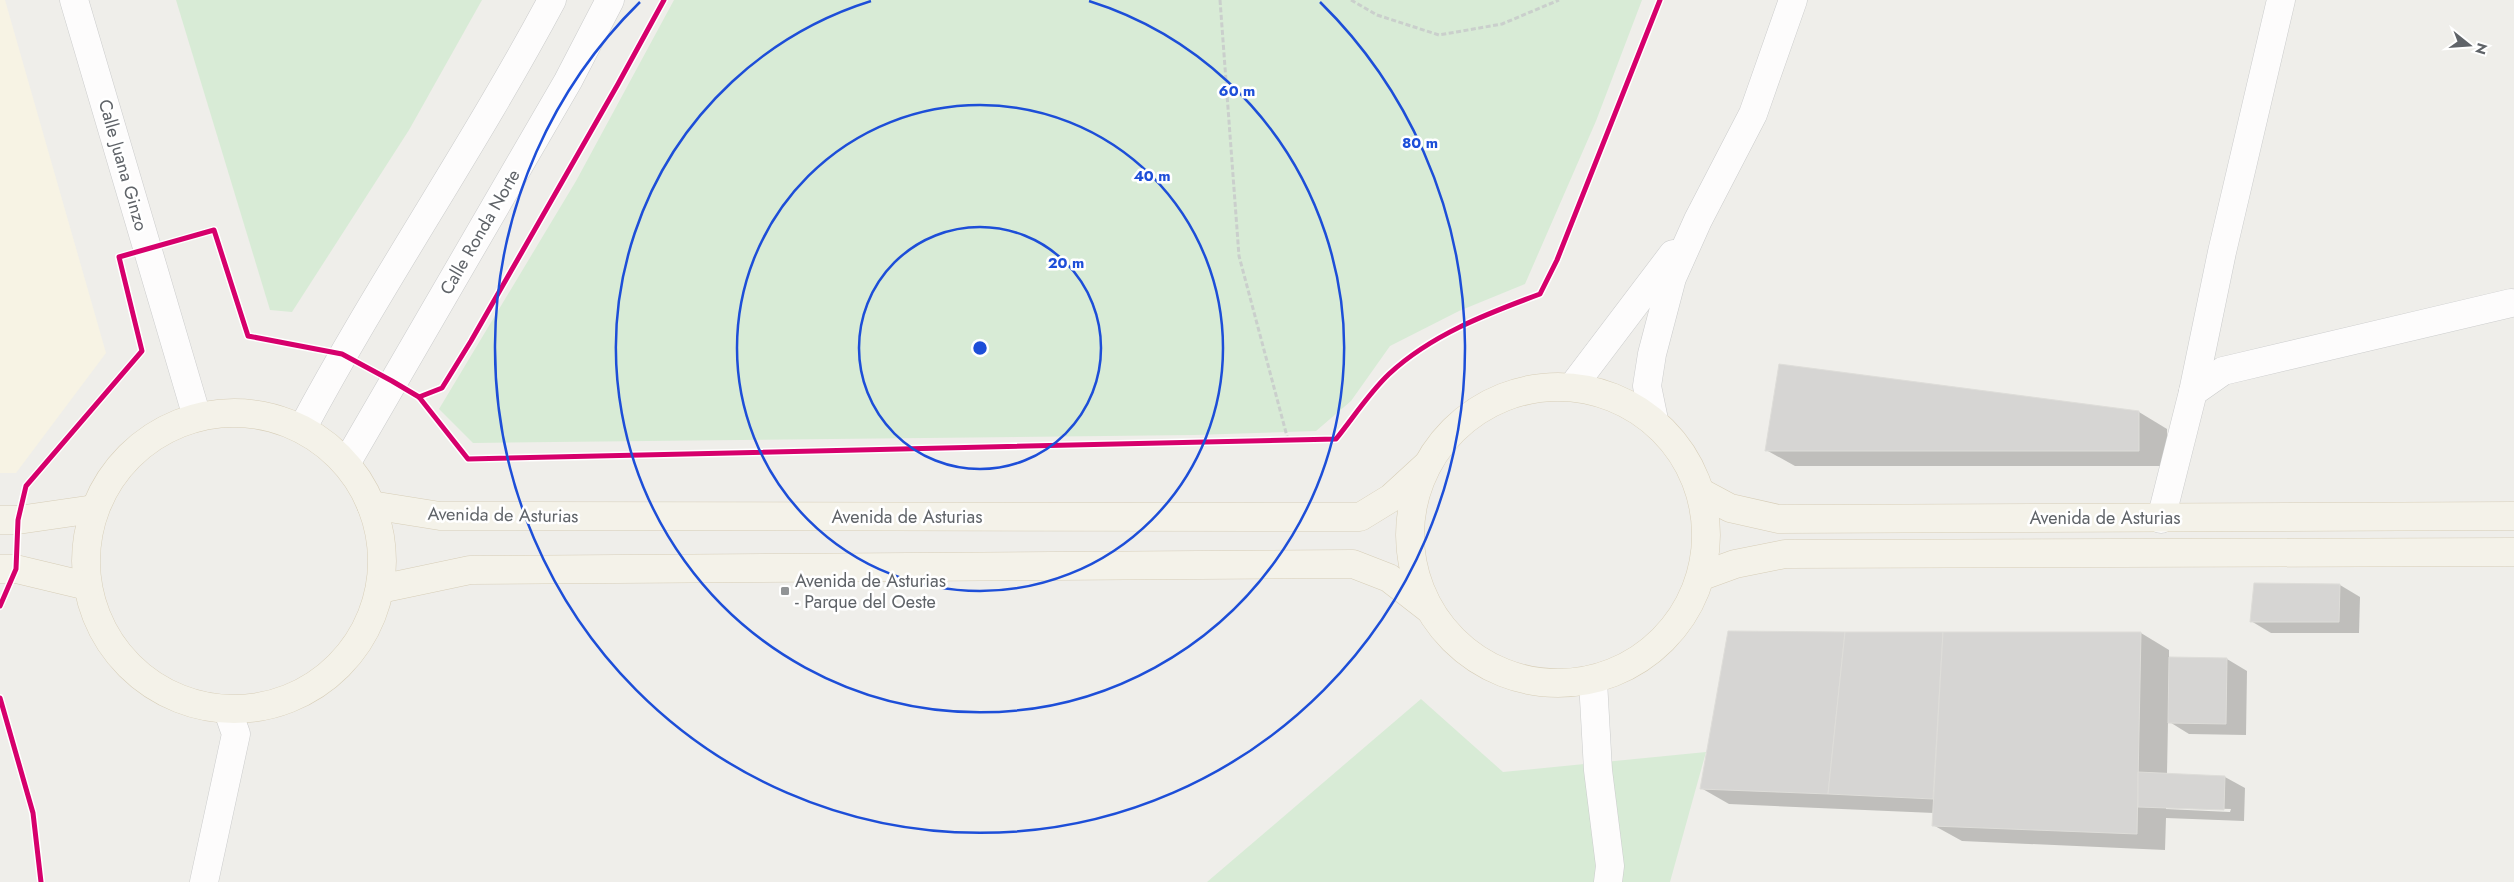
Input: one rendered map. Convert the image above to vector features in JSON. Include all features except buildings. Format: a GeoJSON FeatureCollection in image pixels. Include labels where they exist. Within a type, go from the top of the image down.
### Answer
{"type":"FeatureCollection","features":[{"type":"Feature","properties":{"kind":"main road"},"geometry":{"type":"LineString","coordinates":[[380,589],[470,570],[1353,564],[1389,578],[1429,609],[1458,646],[1499,672],[1545,684],[1593,681],[1641,660],[1679,623],[1702,576],[1708,534],[1702,493],[1683,453],[1654,420],[1616,397],[1574,386],[1538,386],[1504,396],[1473,412],[1447,436],[1427,466],[1414,500],[1410,537],[1414,574],[1429,609]]}},
{"type":"Feature","properties":{"kind":"main road"},"geometry":{"type":"LineString","coordinates":[[224,413],[251,413],[277,419],[302,429],[346,462],[371,505],[381,543],[380,589],[368,624],[345,661],[311,688],[271,706],[228,711],[185,703],[147,684],[116,653],[94,615],[88,586],[94,510],[111,478],[134,450],[163,430],[197,417],[224,413]]}},
{"type":"Feature","properties":{"kind":"main road","name":"Avenida de Asturias"},"geometry":{"type":"LineString","coordinates":[[371,505],[440,516],[1360,516],[1391,498],[1427,466]]}},
{"type":"Feature","properties":{"kind":"main road","name":"Avenida de Asturias"},"geometry":{"type":"LineString","coordinates":[[1702,493],[1730,508],[1778,519],[2514,516]]}},
{"type":"Feature","properties":{"kind":"main road"},"geometry":{"type":"LineString","coordinates":[[0,520],[94,510]]}},
{"type":"Feature","properties":{"kind":"main road","name":"Avenida de Asturias"},"geometry":{"type":"LineString","coordinates":[[1702,576],[1735,564],[1786,554],[2514,552]]}},
{"type":"Feature","properties":{"kind":"main road"},"geometry":{"type":"LineString","coordinates":[[0,569],[16,569],[88,586]]}},
{"type":"Feature","properties":{"kind":"street","name":"Calle Juana Ginzo"},"geometry":{"type":"LineString","coordinates":[[74,0],[197,417]]}},
{"type":"Feature","properties":{"kind":"street"},"geometry":{"type":"LineString","coordinates":[[302,429],[342,354],[522,55],[552,0]]}},
{"type":"Feature","properties":{"kind":"street","name":"Calle Ronda Norte"},"geometry":{"type":"LineString","coordinates":[[346,462],[568,81],[610,0]]}},
{"type":"Feature","properties":{"kind":"street"},"geometry":{"type":"LineString","coordinates":[[1654,420],[1647,386],[1652,354],[1672,278],[1698,220],[1753,114],[1793,0]]}},
{"type":"Feature","properties":{"kind":"street"},"geometry":{"type":"LineString","coordinates":[[2161,518],[2193,392],[2225,242],[2281,0]]}},
{"type":"Feature","properties":{"kind":"street"},"geometry":{"type":"LineString","coordinates":[[1574,386],[1698,220]]}},
{"type":"Feature","properties":{"kind":"street"},"geometry":{"type":"LineString","coordinates":[[2193,392],[2223,371],[2511,303]]}},
{"type":"Feature","properties":{"kind":"street"},"geometry":{"type":"LineString","coordinates":[[1593,681],[1598,770],[1610,866],[1608,882]]}},
{"type":"Feature","properties":{"kind":"street"},"geometry":{"type":"LineString","coordinates":[[204,882],[236,734],[228,711]]}},
{"type":"Feature","properties":{"kind":"path"},"geometry":{"type":"LineString","coordinates":[[1220,0],[1239,256],[1288,440]]}},
{"type":"Feature","properties":{"kind":"path"},"geometry":{"type":"LineString","coordinates":[[1351,0],[1377,16],[1439,34],[1502,24],[1559,0]]}},
{"type":"Feature","properties":{"kind":"path"},"geometry":{"type":"LineString","coordinates":[[1279,441],[1298,440]]}},
{"type":"Feature","properties":{"kind":"shaded area"},"geometry":{"type":"Polygon","coordinates":[[[0,0],[5,0],[106,353],[16,473],[0,473],[0,0]]]}},
{"type":"Feature","properties":{"kind":"green space"},"geometry":{"type":"Polygon","coordinates":[[[176,0],[482,0],[409,130],[292,312],[270,310],[176,0]]]}},
{"type":"Feature","properties":{"kind":"green space"},"geometry":{"type":"Polygon","coordinates":[[[674,0],[1642,0],[1596,121],[1525,284],[1459,311],[1390,346],[1351,401],[1316,431],[1194,435],[473,443],[439,409],[576,181],[674,0]]]}},
{"type":"Feature","properties":{"kind":"green space"},"geometry":{"type":"Polygon","coordinates":[[[1421,699],[1503,772],[1706,752],[1670,882],[1207,882],[1421,699]]]}},
{"type":"Feature","properties":{"kind":"cycle path"},"geometry":{"type":"LineString","coordinates":[[419,397],[442,388],[471,341],[664,0]]}},
{"type":"Feature","properties":{"kind":"cycle path"},"geometry":{"type":"LineString","coordinates":[[0,606],[16,569],[18,520],[26,486],[142,351],[119,257],[214,230],[248,336],[342,354],[392,381],[419,397],[468,459],[1336,439],[1375,389],[1405,360],[1460,327],[1540,294],[1557,260],[1660,0]]}},
{"type":"Feature","properties":{"kind":"cycle path"},"geometry":{"type":"LineString","coordinates":[[0,698],[33,813],[41,882]]}},
{"type":"Feature","properties":{"kind":"place","name":"Avenida de Asturias - Parque del Oeste"},"geometry":{"type":"Point","coordinates":[785,591]}}]}
